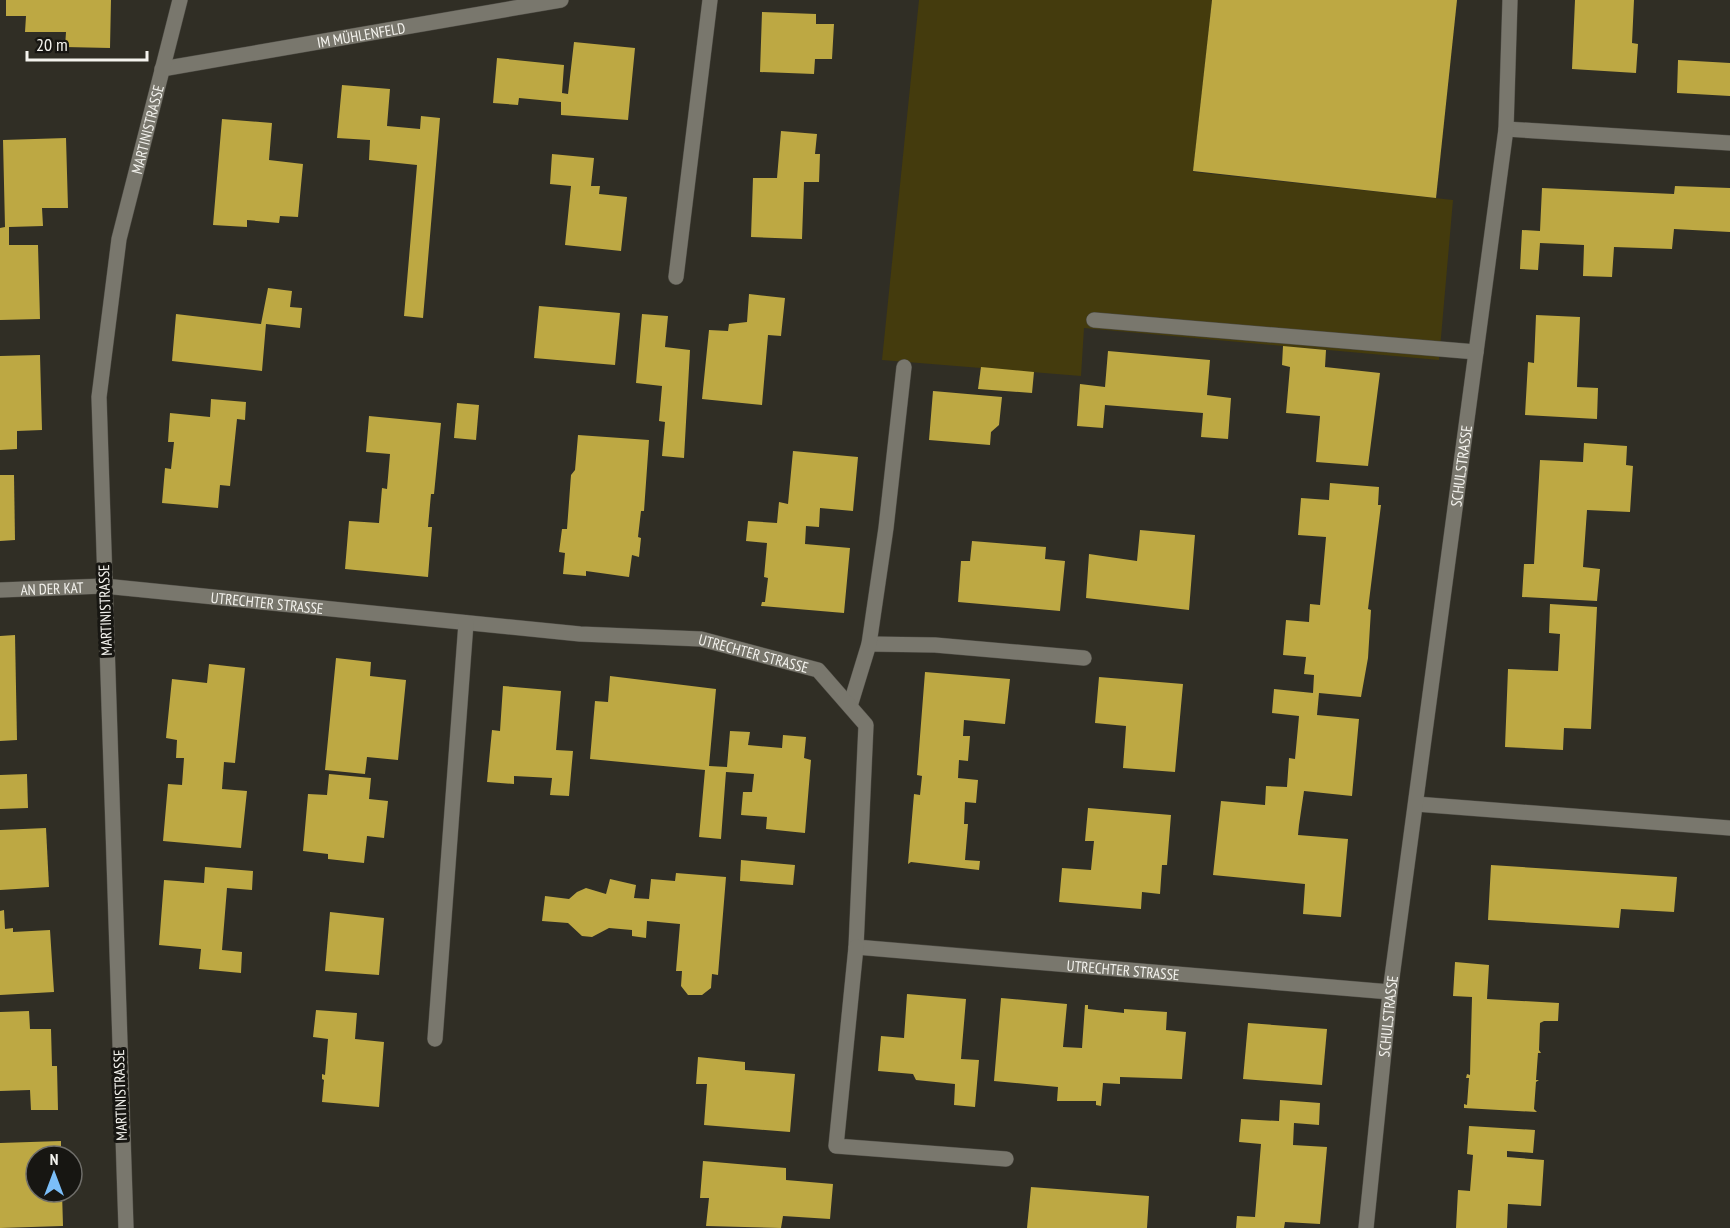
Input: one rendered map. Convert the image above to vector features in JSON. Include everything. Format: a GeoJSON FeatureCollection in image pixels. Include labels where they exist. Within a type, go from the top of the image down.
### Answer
{"type":"FeatureCollection","features":[{"type":"Feature","properties":{"kind":"street","name":"MARTINISTRASSE"},"geometry":{"type":"LineString","coordinates":[[126,1228],[99,397],[107,314],[118,239],[180,0]]}},
{"type":"Feature","properties":{"kind":"street","name":"IM MÜHLENFELD"},"geometry":{"type":"LineString","coordinates":[[162,69],[561,0]]}},
{"type":"Feature","properties":{"kind":"street"},"geometry":{"type":"LineString","coordinates":[[676,277],[710,0]]}},
{"type":"Feature","properties":{"kind":"street","name":"SCHULSTRASSE"},"geometry":{"type":"LineString","coordinates":[[1366,1228],[1390,992],[1506,129],[1510,0]]}},
{"type":"Feature","properties":{"kind":"street"},"geometry":{"type":"LineString","coordinates":[[1506,129],[1730,143]]}},
{"type":"Feature","properties":{"kind":"street"},"geometry":{"type":"LineString","coordinates":[[1094,320],[1476,352]]}},
{"type":"Feature","properties":{"kind":"street"},"geometry":{"type":"LineString","coordinates":[[850,706],[869,644],[886,528],[904,367]]}},
{"type":"Feature","properties":{"kind":"street","name":"AN DER KAT"},"geometry":{"type":"LineString","coordinates":[[0,590],[104,586]]}},
{"type":"Feature","properties":{"kind":"street","name":"UTRECHTER STRASSE"},"geometry":{"type":"LineString","coordinates":[[104,586],[580,634],[701,639],[818,670],[866,725],[855,947],[836,1146],[1006,1159]]}},
{"type":"Feature","properties":{"kind":"street"},"geometry":{"type":"LineString","coordinates":[[435,1038],[466,623]]}},
{"type":"Feature","properties":{"kind":"street"},"geometry":{"type":"LineString","coordinates":[[869,644],[935,645],[1084,657]]}},
{"type":"Feature","properties":{"kind":"street"},"geometry":{"type":"LineString","coordinates":[[1416,804],[1730,828]]}},
{"type":"Feature","properties":{"kind":"street","name":"UTRECHTER STRASSE"},"geometry":{"type":"LineString","coordinates":[[855,947],[1390,992]]}},
{"type":"Feature","properties":{"kind":"shaded area"},"geometry":{"type":"Polygon","coordinates":[[[919,0],[1212,0],[1193,172],[1453,200],[1439,360],[1084,328],[1081,376],[882,360],[919,0]]]}},
{"type":"Feature","properties":{"kind":"building"},"geometry":{"type":"Polygon","coordinates":[[[6,0],[111,0],[110,48],[65,47],[66,32],[25,32],[26,16],[6,16],[6,0]]]}},
{"type":"Feature","properties":{"kind":"building"},"geometry":{"type":"Polygon","coordinates":[[[1212,0],[1457,0],[1436,198],[1193,171],[1212,0]]]}},
{"type":"Feature","properties":{"kind":"building"},"geometry":{"type":"Polygon","coordinates":[[[1575,0],[1634,0],[1632,43],[1638,44],[1636,73],[1572,69],[1575,0]]]}},
{"type":"Feature","properties":{"kind":"building"},"geometry":{"type":"Polygon","coordinates":[[[762,12],[816,14],[816,24],[834,24],[832,59],[815,59],[814,74],[760,72],[762,12]]]}},
{"type":"Feature","properties":{"kind":"building"},"geometry":{"type":"Polygon","coordinates":[[[574,42],[635,48],[628,120],[561,115],[561,102],[519,98],[518,105],[493,103],[497,58],[564,65],[562,93],[568,94],[574,42]]]}},
{"type":"Feature","properties":{"kind":"building"},"geometry":{"type":"Polygon","coordinates":[[[1678,60],[1730,63],[1730,96],[1677,93],[1678,60]]]}},
{"type":"Feature","properties":{"kind":"building"},"geometry":{"type":"Polygon","coordinates":[[[342,85],[390,89],[387,126],[420,129],[421,116],[440,118],[423,318],[404,316],[417,165],[369,160],[370,140],[337,138],[342,85]]]}},
{"type":"Feature","properties":{"kind":"building"},"geometry":{"type":"Polygon","coordinates":[[[222,119],[272,123],[269,160],[303,164],[298,217],[280,216],[279,223],[247,220],[247,227],[213,225],[222,119]]]}},
{"type":"Feature","properties":{"kind":"building"},"geometry":{"type":"Polygon","coordinates":[[[781,131],[817,134],[815,154],[820,154],[819,182],[804,182],[802,239],[751,237],[753,178],[777,178],[781,131]]]}},
{"type":"Feature","properties":{"kind":"building"},"geometry":{"type":"Polygon","coordinates":[[[66,138],[68,208],[42,208],[43,226],[9,227],[9,245],[38,245],[40,319],[0,320],[0,228],[5,227],[3,140],[66,138]]]}},
{"type":"Feature","properties":{"kind":"building"},"geometry":{"type":"Polygon","coordinates":[[[552,154],[594,158],[591,186],[600,186],[599,194],[627,197],[621,251],[565,245],[571,186],[550,184],[552,154]]]}},
{"type":"Feature","properties":{"kind":"building"},"geometry":{"type":"Polygon","coordinates":[[[1675,186],[1730,188],[1730,232],[1674,229],[1672,249],[1614,247],[1612,277],[1583,276],[1584,245],[1540,243],[1538,270],[1520,269],[1522,230],[1540,231],[1542,188],[1674,194],[1675,186]]]}},
{"type":"Feature","properties":{"kind":"building"},"geometry":{"type":"Polygon","coordinates":[[[268,288],[292,291],[290,307],[302,308],[300,328],[266,324],[262,371],[172,361],[176,314],[261,324],[268,288]]]}},
{"type":"Feature","properties":{"kind":"building"},"geometry":{"type":"Polygon","coordinates":[[[749,294],[785,298],[781,336],[768,335],[762,405],[702,399],[709,330],[728,331],[729,324],[747,322],[749,294]]]}},
{"type":"Feature","properties":{"kind":"building"},"geometry":{"type":"Polygon","coordinates":[[[539,306],[620,313],[615,365],[534,358],[539,306]]]}},
{"type":"Feature","properties":{"kind":"building"},"geometry":{"type":"Polygon","coordinates":[[[642,314],[668,316],[665,347],[690,350],[684,458],[662,456],[665,422],[659,421],[662,386],[636,383],[642,314]]]}},
{"type":"Feature","properties":{"kind":"building"},"geometry":{"type":"Polygon","coordinates":[[[1536,315],[1580,317],[1577,387],[1598,388],[1597,419],[1525,415],[1528,362],[1534,363],[1536,315]]]}},
{"type":"Feature","properties":{"kind":"building"},"geometry":{"type":"Polygon","coordinates":[[[1283,346],[1326,350],[1325,367],[1380,373],[1368,466],[1316,462],[1320,416],[1286,413],[1290,367],[1282,365],[1283,346]]]}},
{"type":"Feature","properties":{"kind":"building"},"geometry":{"type":"Polygon","coordinates":[[[1108,351],[1210,360],[1207,395],[1231,398],[1228,439],[1201,437],[1203,413],[1105,405],[1103,428],[1077,426],[1080,384],[1105,387],[1108,351]]]}},
{"type":"Feature","properties":{"kind":"building"},"geometry":{"type":"Polygon","coordinates":[[[40,355],[42,430],[17,431],[17,449],[0,450],[0,356],[40,355]]]}},
{"type":"Feature","properties":{"kind":"building"},"geometry":{"type":"Polygon","coordinates":[[[981,367],[1034,372],[1032,393],[978,389],[981,367]]]}},
{"type":"Feature","properties":{"kind":"building"},"geometry":{"type":"Polygon","coordinates":[[[933,391],[1002,397],[999,425],[991,432],[990,445],[929,440],[933,391]]]}},
{"type":"Feature","properties":{"kind":"building"},"geometry":{"type":"Polygon","coordinates":[[[211,399],[246,402],[245,420],[237,419],[230,486],[220,485],[218,508],[162,503],[165,468],[171,469],[174,442],[168,442],[170,413],[210,417],[211,399]]]}},
{"type":"Feature","properties":{"kind":"building"},"geometry":{"type":"Polygon","coordinates":[[[457,403],[479,405],[476,440],[454,438],[457,403]]]}},
{"type":"Feature","properties":{"kind":"building"},"geometry":{"type":"Polygon","coordinates":[[[369,416],[441,423],[434,494],[431,494],[428,527],[432,527],[428,577],[345,569],[349,521],[379,523],[382,488],[387,489],[390,454],[366,452],[369,416]]]}},
{"type":"Feature","properties":{"kind":"building"},"geometry":{"type":"Polygon","coordinates":[[[578,435],[649,440],[644,511],[641,511],[638,537],[641,538],[639,557],[632,555],[629,577],[586,571],[586,576],[563,574],[565,553],[559,552],[562,529],[567,529],[571,475],[575,470],[578,435]]]}},
{"type":"Feature","properties":{"kind":"building"},"geometry":{"type":"Polygon","coordinates":[[[1584,443],[1627,446],[1626,465],[1633,466],[1630,512],[1587,510],[1583,567],[1600,569],[1597,601],[1522,597],[1524,564],[1534,564],[1540,460],[1583,462],[1584,443]]]}},
{"type":"Feature","properties":{"kind":"building"},"geometry":{"type":"Polygon","coordinates":[[[793,451],[858,457],[853,511],[820,508],[819,527],[806,526],[805,544],[850,548],[844,613],[761,606],[762,602],[765,602],[768,578],[764,577],[767,543],[746,541],[748,521],[777,523],[779,502],[788,504],[793,451]]]}},
{"type":"Feature","properties":{"kind":"building"},"geometry":{"type":"Polygon","coordinates":[[[0,475],[14,475],[15,540],[0,541],[0,475]]]}},
{"type":"Feature","properties":{"kind":"building"},"geometry":{"type":"Polygon","coordinates":[[[1330,483],[1379,487],[1378,505],[1381,505],[1368,609],[1371,610],[1368,658],[1361,697],[1319,693],[1317,715],[1359,719],[1352,796],[1304,791],[1298,835],[1348,839],[1341,917],[1303,914],[1305,884],[1213,875],[1221,801],[1265,805],[1266,786],[1287,787],[1289,758],[1295,759],[1299,716],[1272,713],[1274,689],[1313,693],[1314,675],[1304,674],[1306,657],[1283,655],[1286,620],[1309,622],[1310,604],[1320,605],[1326,537],[1298,535],[1301,498],[1329,500],[1330,483]]]}},
{"type":"Feature","properties":{"kind":"building"},"geometry":{"type":"Polygon","coordinates":[[[1140,530],[1195,535],[1189,610],[1086,598],[1089,554],[1137,561],[1140,530]]]}},
{"type":"Feature","properties":{"kind":"building"},"geometry":{"type":"Polygon","coordinates":[[[972,541],[1046,547],[1045,559],[1065,561],[1060,611],[958,602],[961,561],[970,561],[972,541]]]}},
{"type":"Feature","properties":{"kind":"building"},"geometry":{"type":"Polygon","coordinates":[[[1550,604],[1597,607],[1591,729],[1564,728],[1563,750],[1505,747],[1508,669],[1558,671],[1560,634],[1549,633],[1550,604]]]}},
{"type":"Feature","properties":{"kind":"building"},"geometry":{"type":"Polygon","coordinates":[[[15,635],[17,740],[0,741],[0,636],[15,635]]]}},
{"type":"Feature","properties":{"kind":"building"},"geometry":{"type":"Polygon","coordinates":[[[336,658],[371,662],[370,676],[406,680],[398,760],[367,757],[365,774],[325,770],[336,658]]]}},
{"type":"Feature","properties":{"kind":"building"},"geometry":{"type":"Polygon","coordinates":[[[209,664],[245,668],[235,763],[224,762],[222,789],[247,791],[241,848],[163,841],[168,784],[182,785],[184,758],[176,758],[177,740],[166,738],[172,679],[207,683],[209,664]]]}},
{"type":"Feature","properties":{"kind":"building"},"geometry":{"type":"Polygon","coordinates":[[[925,672],[1010,679],[1005,724],[964,720],[963,736],[970,736],[968,761],[959,760],[958,778],[978,780],[976,803],[965,802],[964,824],[968,824],[965,860],[980,861],[979,870],[911,862],[908,864],[914,794],[920,795],[922,776],[917,775],[925,672]]]}},
{"type":"Feature","properties":{"kind":"building"},"geometry":{"type":"Polygon","coordinates":[[[610,676],[716,689],[709,766],[727,767],[730,731],[750,732],[748,745],[782,748],[783,735],[806,737],[804,758],[811,760],[805,833],[766,829],[767,817],[741,815],[743,792],[752,792],[754,774],[726,772],[721,839],[699,837],[705,770],[590,759],[595,701],[608,702],[610,676]]]}},
{"type":"Feature","properties":{"kind":"building"},"geometry":{"type":"Polygon","coordinates":[[[1099,677],[1183,684],[1175,772],[1123,768],[1126,726],[1095,723],[1099,677]]]}},
{"type":"Feature","properties":{"kind":"building"},"geometry":{"type":"Polygon","coordinates":[[[503,686],[561,691],[556,750],[573,751],[569,796],[550,795],[552,778],[514,776],[514,784],[487,782],[492,730],[500,731],[503,686]]]}},
{"type":"Feature","properties":{"kind":"building"},"geometry":{"type":"Polygon","coordinates":[[[27,774],[28,808],[0,809],[0,775],[27,774]]]}},
{"type":"Feature","properties":{"kind":"building"},"geometry":{"type":"Polygon","coordinates":[[[329,774],[371,778],[369,799],[388,801],[384,838],[367,836],[364,863],[328,859],[328,854],[303,851],[308,794],[327,795],[329,774]]]}},
{"type":"Feature","properties":{"kind":"building"},"geometry":{"type":"Polygon","coordinates":[[[1088,808],[1171,815],[1167,865],[1162,865],[1160,894],[1142,892],[1141,909],[1059,902],[1062,868],[1091,870],[1094,841],[1085,841],[1088,808]]]}},
{"type":"Feature","properties":{"kind":"building"},"geometry":{"type":"Polygon","coordinates":[[[46,828],[49,887],[0,890],[0,830],[46,828]]]}},
{"type":"Feature","properties":{"kind":"building"},"geometry":{"type":"Polygon","coordinates":[[[741,860],[795,865],[793,885],[740,881],[741,860]]]}},
{"type":"Feature","properties":{"kind":"building"},"geometry":{"type":"Polygon","coordinates":[[[1491,865],[1677,877],[1674,912],[1621,909],[1619,928],[1488,920],[1491,865]]]}},
{"type":"Feature","properties":{"kind":"building"},"geometry":{"type":"Polygon","coordinates":[[[205,867],[253,871],[252,890],[227,888],[222,950],[242,952],[241,973],[199,969],[201,949],[159,945],[164,880],[204,883],[205,867]]]}},
{"type":"Feature","properties":{"kind":"building"},"geometry":{"type":"Polygon","coordinates":[[[676,873],[726,877],[718,975],[712,974],[711,988],[702,995],[688,995],[681,986],[682,971],[676,971],[680,924],[647,921],[646,938],[632,936],[632,930],[609,928],[592,937],[582,936],[568,923],[542,921],[545,896],[569,899],[586,888],[606,894],[610,879],[636,885],[634,898],[649,899],[651,879],[675,881],[676,873]]]}},
{"type":"Feature","properties":{"kind":"building"},"geometry":{"type":"Polygon","coordinates":[[[4,910],[5,929],[13,928],[13,932],[50,930],[54,992],[0,995],[0,911],[4,910]]]}},
{"type":"Feature","properties":{"kind":"building"},"geometry":{"type":"Polygon","coordinates":[[[330,912],[384,918],[379,975],[325,971],[330,912]]]}},
{"type":"Feature","properties":{"kind":"building"},"geometry":{"type":"Polygon","coordinates":[[[1455,962],[1489,965],[1487,999],[1559,1003],[1558,1021],[1540,1023],[1539,1050],[1541,1053],[1538,1053],[1536,1080],[1539,1080],[1536,1082],[1534,1109],[1537,1112],[1464,1108],[1464,1104],[1467,1105],[1469,1078],[1466,1078],[1467,1074],[1470,1075],[1472,997],[1453,996],[1455,962]]]}},
{"type":"Feature","properties":{"kind":"building"},"geometry":{"type":"Polygon","coordinates":[[[907,994],[966,999],[961,1059],[979,1060],[975,1107],[954,1105],[955,1084],[916,1080],[913,1074],[878,1071],[881,1036],[904,1038],[907,994]]]}},
{"type":"Feature","properties":{"kind":"building"},"geometry":{"type":"Polygon","coordinates":[[[1001,998],[1067,1004],[1063,1047],[1082,1048],[1085,1005],[1088,1005],[1088,1009],[1124,1013],[1124,1009],[1167,1012],[1166,1030],[1186,1032],[1182,1079],[1120,1077],[1120,1084],[1103,1083],[1101,1106],[1096,1105],[1096,1101],[1057,1101],[1058,1087],[994,1081],[1001,998]]]}},
{"type":"Feature","properties":{"kind":"building"},"geometry":{"type":"Polygon","coordinates":[[[316,1010],[357,1013],[355,1039],[384,1042],[379,1107],[322,1102],[324,1080],[322,1074],[325,1075],[328,1039],[313,1037],[316,1010]]]}},
{"type":"Feature","properties":{"kind":"building"},"geometry":{"type":"Polygon","coordinates":[[[29,1011],[30,1029],[51,1029],[52,1066],[57,1066],[58,1110],[31,1110],[30,1090],[0,1091],[0,1012],[29,1011]]]}},
{"type":"Feature","properties":{"kind":"building"},"geometry":{"type":"Polygon","coordinates":[[[1248,1023],[1327,1029],[1322,1085],[1243,1079],[1248,1023]]]}},
{"type":"Feature","properties":{"kind":"building"},"geometry":{"type":"Polygon","coordinates":[[[698,1057],[745,1062],[745,1070],[795,1074],[790,1132],[704,1125],[707,1084],[696,1084],[698,1057]]]}},
{"type":"Feature","properties":{"kind":"building"},"geometry":{"type":"Polygon","coordinates":[[[1280,1100],[1320,1103],[1319,1125],[1294,1123],[1293,1145],[1327,1147],[1320,1224],[1285,1222],[1284,1228],[1236,1228],[1237,1216],[1255,1217],[1261,1144],[1239,1142],[1241,1119],[1279,1121],[1280,1100]]]}},
{"type":"Feature","properties":{"kind":"building"},"geometry":{"type":"Polygon","coordinates":[[[1469,1126],[1535,1130],[1533,1153],[1507,1151],[1507,1157],[1544,1160],[1541,1206],[1508,1204],[1507,1228],[1456,1228],[1458,1190],[1470,1191],[1473,1155],[1467,1154],[1469,1126]]]}},
{"type":"Feature","properties":{"kind":"building"},"geometry":{"type":"Polygon","coordinates":[[[61,1141],[61,1144],[24,1144],[24,1204],[62,1204],[63,1226],[0,1228],[0,1143],[61,1141]]]}},
{"type":"Feature","properties":{"kind":"building"},"geometry":{"type":"Polygon","coordinates":[[[703,1161],[786,1168],[786,1180],[833,1184],[830,1219],[783,1216],[781,1228],[706,1226],[709,1198],[700,1198],[703,1161]]]}},
{"type":"Feature","properties":{"kind":"building"},"geometry":{"type":"Polygon","coordinates":[[[1031,1187],[1149,1196],[1147,1228],[1027,1228],[1031,1187]]]}}]}
